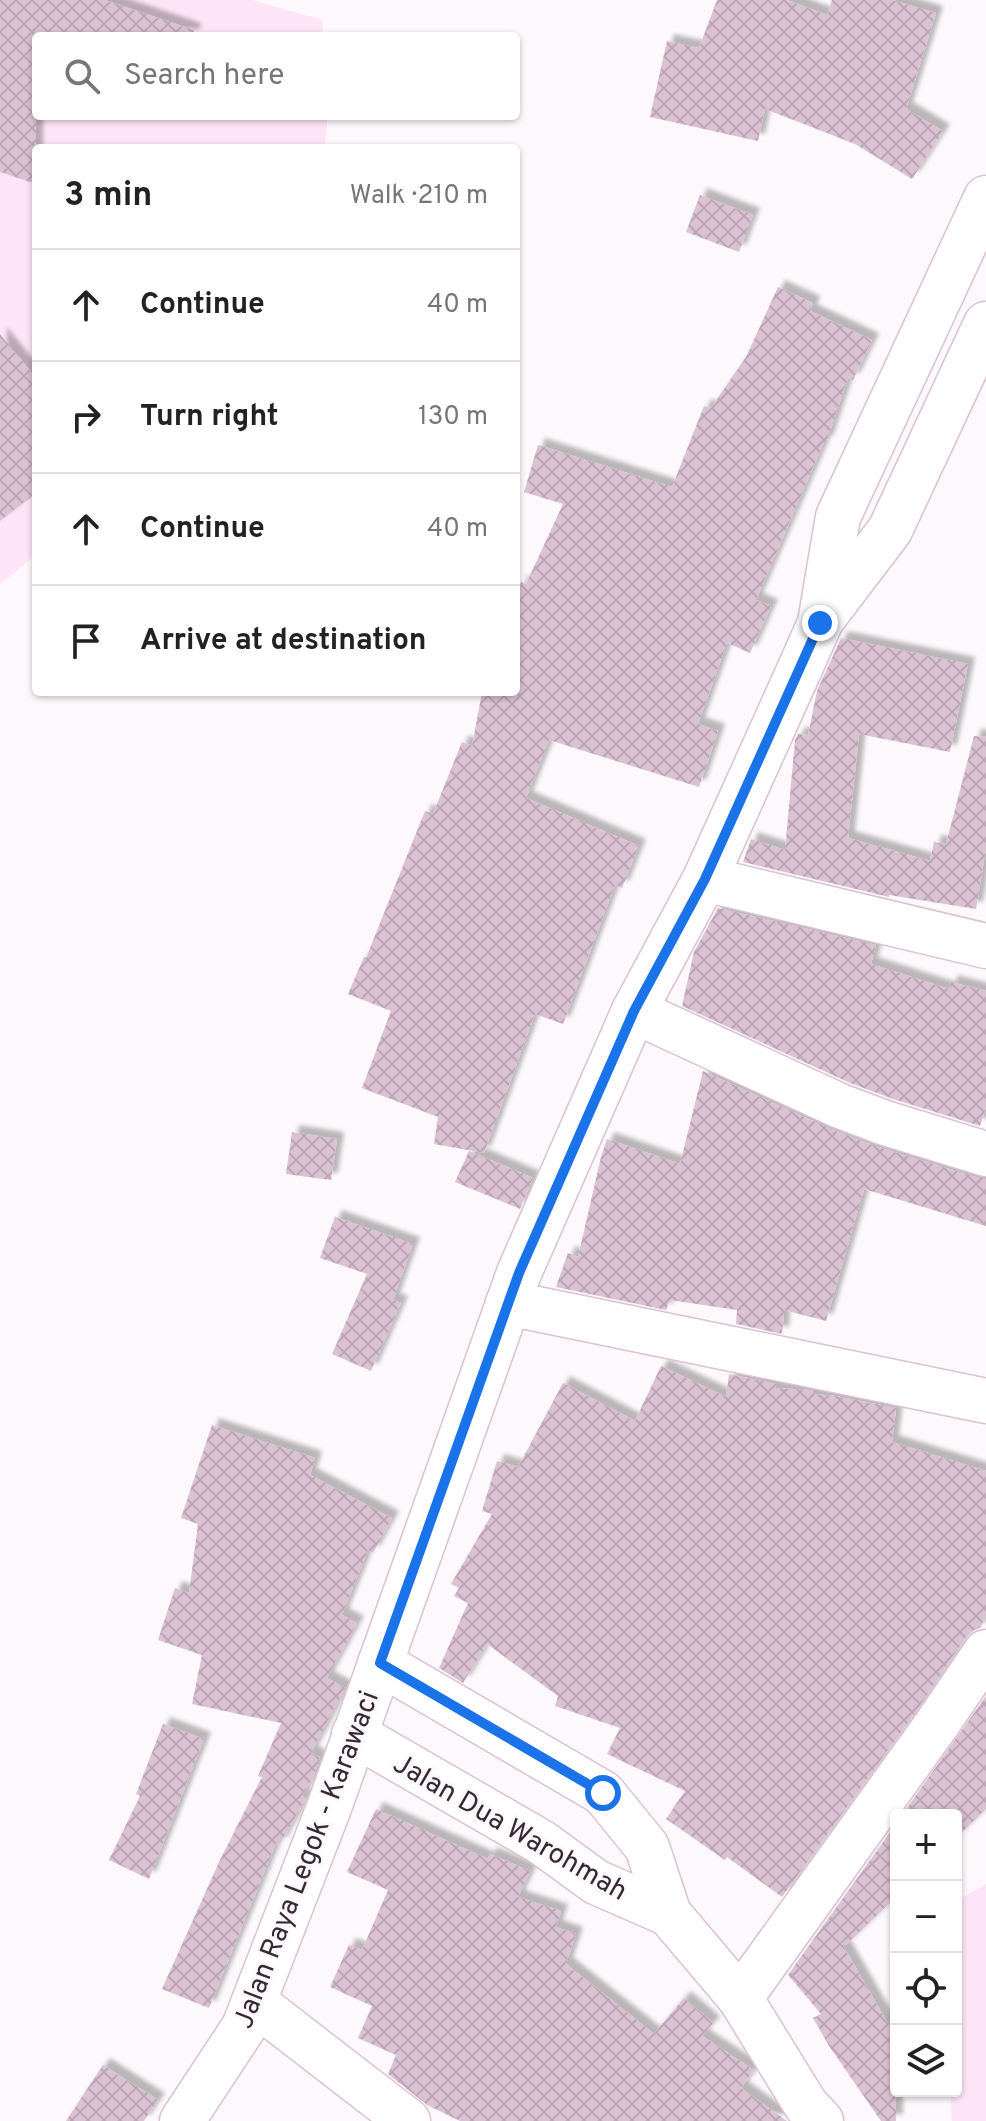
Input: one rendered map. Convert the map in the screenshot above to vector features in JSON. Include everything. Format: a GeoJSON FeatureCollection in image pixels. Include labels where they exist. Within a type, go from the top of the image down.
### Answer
{"type":"FeatureCollection","features":[{"type":"Feature","properties":{"kind":"street"},"geometry":{"type":"LineString","coordinates":[[820,623],[838,517],[971,271],[986,198]]}},
{"type":"Feature","properties":{"kind":"street"},"geometry":{"type":"LineString","coordinates":[[820,623],[890,530],[986,324]]}},
{"type":"Feature","properties":{"kind":"street","name":"Jalan Raya Legok - Karawaci"},"geometry":{"type":"LineString","coordinates":[[182,2121],[244,2027],[254,2002],[330,1805],[519,1273],[634,1011],[705,879],[820,623]]}},
{"type":"Feature","properties":{"kind":"street"},"geometry":{"type":"LineString","coordinates":[[705,879],[986,946]]}},
{"type":"Feature","properties":{"kind":"street"},"geometry":{"type":"LineString","coordinates":[[634,1011],[840,1106],[986,1154]]}},
{"type":"Feature","properties":{"kind":"street"},"geometry":{"type":"LineString","coordinates":[[508,1303],[986,1401]]}},
{"type":"Feature","properties":{"kind":"street"},"geometry":{"type":"LineString","coordinates":[[740,1998],[986,1652]]}},
{"type":"Feature","properties":{"kind":"street","name":"Jalan Dua Warohmah"},"geometry":{"type":"LineString","coordinates":[[380,1663],[603,1793],[647,1847],[669,1914],[740,1998],[806,2105],[821,2121]]}},
{"type":"Feature","properties":{"kind":"street","name":"Jalan Dua Warohmah"},"geometry":{"type":"LineString","coordinates":[[354,1734],[541,1842],[596,1882],[669,1914]]}},
{"type":"Feature","properties":{"kind":"street"},"geometry":{"type":"LineString","coordinates":[[254,2002],[408,2121]]}},
{"type":"Feature","properties":{"kind":"shaded area"},"geometry":{"type":"Polygon","coordinates":[[[0,0],[253,0],[322,20],[323,32],[32,32],[32,120],[327,120],[327,129],[325,144],[32,144],[32,558],[0,584],[0,0]]]}},
{"type":"Feature","properties":{"kind":"shaded area"},"geometry":{"type":"Polygon","coordinates":[[[986,1884],[986,2121],[952,2121],[950,2097],[962,2097],[962,1898],[986,1884]]]}},
{"type":"Feature","properties":{"kind":"building"},"geometry":{"type":"Polygon","coordinates":[[[0,0],[105,0],[194,30],[32,32],[32,120],[36,120],[36,144],[32,144],[32,183],[0,172],[0,0]]]}},
{"type":"Feature","properties":{"kind":"building"},"geometry":{"type":"Polygon","coordinates":[[[717,0],[787,0],[827,15],[832,0],[892,0],[936,13],[906,109],[943,131],[912,179],[855,144],[765,109],[758,141],[650,117],[667,41],[699,48],[717,0]]]}},
{"type":"Feature","properties":{"kind":"building"},"geometry":{"type":"Polygon","coordinates":[[[700,195],[753,215],[739,252],[686,232],[700,195]]]}},
{"type":"Feature","properties":{"kind":"building"},"geometry":{"type":"Polygon","coordinates":[[[778,287],[813,303],[810,311],[872,340],[853,380],[848,378],[826,443],[756,600],[771,606],[750,653],[727,643],[698,724],[718,731],[699,787],[549,740],[526,798],[639,846],[622,888],[615,885],[563,1024],[535,1014],[484,1153],[434,1144],[438,1117],[362,1088],[391,1011],[348,994],[366,958],[425,811],[433,814],[462,742],[472,746],[481,696],[520,696],[520,586],[521,582],[526,584],[563,504],[524,492],[538,445],[672,487],[704,406],[711,408],[746,357],[778,287]]]}},
{"type":"Feature","properties":{"kind":"building"},"geometry":{"type":"Polygon","coordinates":[[[0,334],[32,373],[32,496],[0,521],[0,334]]]}},
{"type":"Feature","properties":{"kind":"building"},"geometry":{"type":"Polygon","coordinates":[[[841,638],[968,664],[950,752],[859,734],[848,838],[930,861],[934,842],[946,844],[974,736],[986,737],[986,848],[976,909],[889,897],[743,862],[751,839],[785,850],[795,740],[798,734],[808,735],[817,691],[841,638]]]}},
{"type":"Feature","properties":{"kind":"building"},"geometry":{"type":"Polygon","coordinates":[[[718,908],[876,945],[871,964],[949,989],[951,982],[986,991],[986,1107],[980,1126],[850,1083],[682,1006],[694,952],[718,908]]]}},
{"type":"Feature","properties":{"kind":"building"},"geometry":{"type":"Polygon","coordinates":[[[703,1071],[878,1147],[986,1178],[986,1226],[864,1189],[826,1321],[784,1310],[782,1334],[736,1324],[737,1310],[670,1300],[666,1310],[556,1287],[568,1253],[578,1257],[607,1139],[680,1164],[703,1071]]]}},
{"type":"Feature","properties":{"kind":"building"},"geometry":{"type":"Polygon","coordinates":[[[292,1132],[337,1139],[331,1180],[286,1174],[292,1132]]]}},
{"type":"Feature","properties":{"kind":"building"},"geometry":{"type":"Polygon","coordinates":[[[469,1151],[533,1178],[520,1209],[455,1182],[469,1151]]]}},
{"type":"Feature","properties":{"kind":"building"},"geometry":{"type":"Polygon","coordinates":[[[335,1217],[413,1244],[393,1300],[401,1303],[371,1371],[332,1354],[367,1274],[320,1258],[335,1217]]]}},
{"type":"Feature","properties":{"kind":"building"},"geometry":{"type":"Polygon","coordinates":[[[661,1366],[726,1397],[729,1374],[776,1384],[776,1388],[809,1390],[813,1394],[896,1408],[892,1442],[986,1471],[986,1615],[980,1628],[965,1638],[782,1897],[727,1857],[725,1860],[666,1819],[685,1791],[607,1754],[620,1728],[555,1706],[558,1696],[487,1644],[463,1683],[439,1668],[468,1603],[454,1596],[459,1588],[451,1584],[492,1514],[482,1511],[497,1461],[518,1467],[563,1383],[635,1421],[661,1366]]]}},
{"type":"Feature","properties":{"kind":"building"},"geometry":{"type":"Polygon","coordinates":[[[212,1425],[315,1458],[310,1475],[392,1518],[373,1553],[368,1550],[342,1615],[357,1623],[327,1678],[345,1688],[311,1753],[320,1757],[302,1796],[306,1798],[280,1844],[276,1843],[209,2008],[162,1989],[220,1860],[262,1777],[258,1776],[281,1723],[192,1704],[202,1655],[158,1640],[175,1588],[189,1593],[198,1524],[181,1518],[212,1425]]]}},
{"type":"Feature","properties":{"kind":"building"},"geometry":{"type":"Polygon","coordinates":[[[986,1696],[986,1809],[962,1832],[962,1809],[906,1809],[986,1696]]]}},
{"type":"Feature","properties":{"kind":"building"},"geometry":{"type":"Polygon","coordinates":[[[163,1724],[204,1739],[149,1879],[109,1860],[140,1796],[136,1794],[163,1724]]]}},
{"type":"Feature","properties":{"kind":"building"},"geometry":{"type":"Polygon","coordinates":[[[376,1809],[488,1859],[490,1854],[530,1871],[518,1897],[561,1911],[556,1927],[576,1934],[566,1964],[654,2034],[684,1998],[713,2023],[702,2036],[754,2070],[741,2088],[787,2121],[460,2121],[427,2105],[388,2074],[396,2055],[358,2038],[372,2006],[330,1987],[349,1945],[362,1950],[388,1890],[347,1872],[376,1809]]]}},
{"type":"Feature","properties":{"kind":"building"},"geometry":{"type":"Polygon","coordinates":[[[890,1832],[890,1903],[846,1945],[841,1942],[890,2028],[890,2097],[896,2097],[896,2121],[881,2121],[813,2018],[821,2014],[788,1975],[890,1832]]]}},
{"type":"Feature","properties":{"kind":"building"},"geometry":{"type":"Polygon","coordinates":[[[103,2065],[158,2100],[144,2121],[66,2121],[103,2065]]]}},
{"type":"Feature","properties":{"kind":"route"},"geometry":{"type":"LineString","coordinates":[[603,1793],[380,1663],[519,1273],[634,1011],[705,879],[820,623]]}}]}
